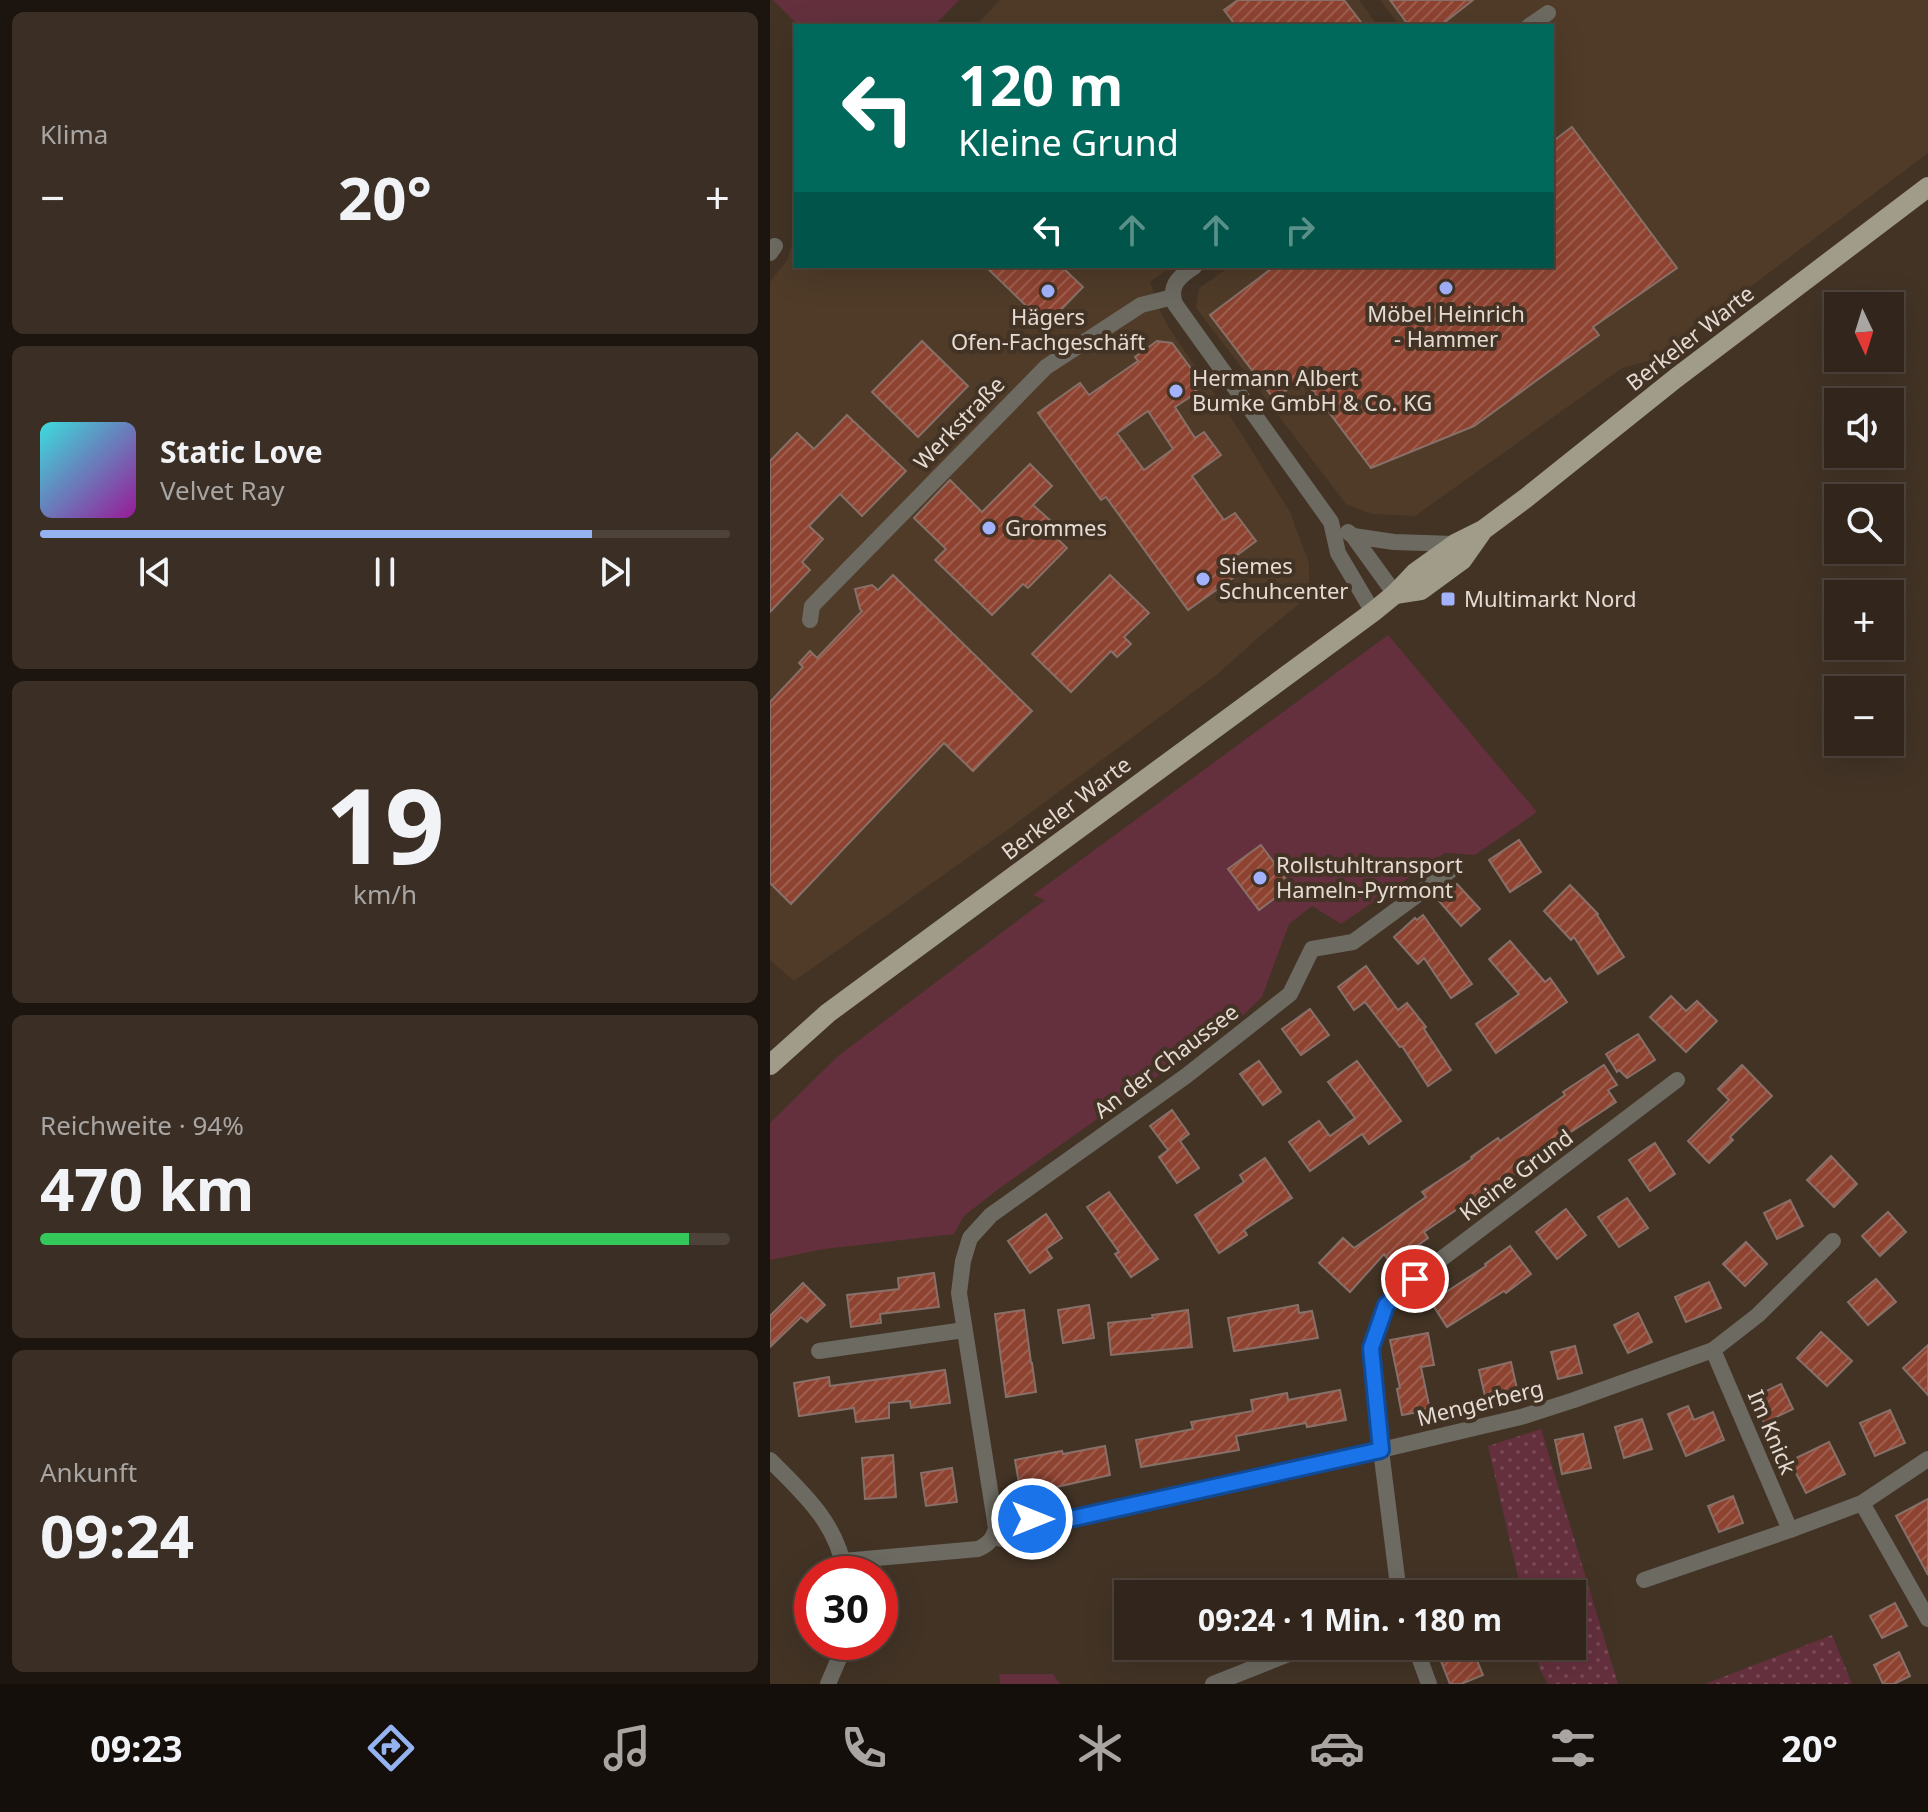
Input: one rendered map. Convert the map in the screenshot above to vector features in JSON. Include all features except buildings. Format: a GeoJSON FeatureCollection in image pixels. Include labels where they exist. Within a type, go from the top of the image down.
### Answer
{"type":"FeatureCollection","features":[{"type":"Feature","properties":{"kind":"main road","name":"Berkeler Warte"},"geometry":{"type":"LineString","coordinates":[[770,1065],[828,1013],[1373,612],[1416,572],[1455,544],[1483,530],[1526,498],[1688,369],[1928,187]]}},
{"type":"Feature","properties":{"kind":"main road","name":"Berkeler Warte"},"geometry":{"type":"LineString","coordinates":[[1395,594],[1421,590],[1462,560],[1483,530]]}},
{"type":"Feature","properties":{"kind":"street"},"geometry":{"type":"LineString","coordinates":[[1532,24],[1548,13]]}},
{"type":"Feature","properties":{"kind":"street"},"geometry":{"type":"LineString","coordinates":[[1192,268],[1179,277],[1174,285],[1173,297],[1180,313],[1331,522],[1353,536],[1395,594]]}},
{"type":"Feature","properties":{"kind":"street","name":"Werkstraße"},"geometry":{"type":"LineString","coordinates":[[810,620],[812,606],[1046,367],[1141,305],[1173,297]]}},
{"type":"Feature","properties":{"kind":"street"},"geometry":{"type":"LineString","coordinates":[[1331,522],[1338,553],[1373,612]]}},
{"type":"Feature","properties":{"kind":"street"},"geometry":{"type":"LineString","coordinates":[[1353,536],[1394,542],[1455,544]]}},
{"type":"Feature","properties":{"kind":"street","name":"An der Chaussee"},"geometry":{"type":"LineString","coordinates":[[995,1529],[959,1293],[970,1238],[991,1215],[1186,1076],[1290,994],[1312,949],[1353,942],[1455,867]]}},
{"type":"Feature","properties":{"kind":"street","name":"Kleine Grund"},"geometry":{"type":"LineString","coordinates":[[1397,1580],[1371,1348],[1386,1305],[1415,1279],[1677,1080]]}},
{"type":"Feature","properties":{"kind":"street","name":"Mengerberg"},"geometry":{"type":"LineString","coordinates":[[898,1560],[978,1549],[986,1546],[995,1529],[1009,1541],[1023,1540],[1037,1536],[1047,1524],[1381,1450],[1521,1417],[1574,1400],[1713,1350],[1758,1315],[1833,1241]]}},
{"type":"Feature","properties":{"kind":"street"},"geometry":{"type":"LineString","coordinates":[[819,1351],[964,1330]]}},
{"type":"Feature","properties":{"kind":"street","name":"Im Knick"},"geometry":{"type":"LineString","coordinates":[[1713,1350],[1790,1530]]}},
{"type":"Feature","properties":{"kind":"street"},"geometry":{"type":"LineString","coordinates":[[1644,1580],[1862,1503],[1928,1459]]}},
{"type":"Feature","properties":{"kind":"street"},"geometry":{"type":"LineString","coordinates":[[770,1460],[812,1501],[833,1534],[840,1556]]}},
{"type":"Feature","properties":{"kind":"street"},"geometry":{"type":"LineString","coordinates":[[1862,1503],[1928,1619]]}},
{"type":"Feature","properties":{"kind":"street"},"geometry":{"type":"LineString","coordinates":[[828,1684],[838,1660]]}},
{"type":"Feature","properties":{"kind":"street"},"geometry":{"type":"LineString","coordinates":[[1213,1684],[1274,1660]]}},
{"type":"Feature","properties":{"kind":"street"},"geometry":{"type":"LineString","coordinates":[[1420,1660],[1429,1684]]}},
{"type":"Feature","properties":{"kind":"shaded area"},"geometry":{"type":"Polygon","coordinates":[[[773,0],[959,0],[936,24],[797,24],[773,0]]]}},
{"type":"Feature","properties":{"kind":"shaded area"},"geometry":{"type":"Polygon","coordinates":[[[1000,0],[1359,0],[1377,24],[977,24],[1000,0]]]}},
{"type":"Feature","properties":{"kind":"shaded area"},"geometry":{"type":"Polygon","coordinates":[[[1380,0],[1928,0],[1928,153],[1701,324],[1648,361],[1622,368],[1415,516],[1372,514],[1346,504],[1196,308],[1199,288],[1228,268],[1554,268],[1554,24],[1398,24],[1380,0]]]}},
{"type":"Feature","properties":{"kind":"shaded area"},"geometry":{"type":"Polygon","coordinates":[[[794,239],[794,268],[1169,268],[1150,282],[1161,313],[1290,512],[1309,563],[1309,596],[1219,673],[1010,828],[794,981],[770,960],[770,282],[787,260],[794,239]]]}},
{"type":"Feature","properties":{"kind":"shaded area"},"geometry":{"type":"Polygon","coordinates":[[[1388,635],[1537,812],[1475,855],[1445,853],[1341,924],[1312,906],[1289,924],[1262,997],[1240,1018],[997,1190],[964,1216],[954,1234],[824,1249],[770,1260],[770,1123],[838,1056],[1045,900],[1033,895],[1388,635]]]}},
{"type":"Feature","properties":{"kind":"shaded area"},"geometry":{"type":"Polygon","coordinates":[[[1541,1429],[1618,1684],[1548,1684],[1540,1670],[1538,1660],[1586,1660],[1586,1580],[1519,1580],[1488,1446],[1541,1429]]]}},
{"type":"Feature","properties":{"kind":"shaded area"},"geometry":{"type":"Polygon","coordinates":[[[1832,1635],[1852,1684],[1705,1684],[1832,1635]]]}},
{"type":"Feature","properties":{"kind":"shaded area"},"geometry":{"type":"Polygon","coordinates":[[[999,1674],[1053,1674],[1060,1684],[1000,1684],[999,1674]]]}},
{"type":"Feature","properties":{"kind":"place","name":"Möbel Heinrich - Hammer"},"geometry":{"type":"Point","coordinates":[1446,288]}},
{"type":"Feature","properties":{"kind":"place","name":"Hägers Ofen-Fachgeschäft"},"geometry":{"type":"Point","coordinates":[1048,291]}},
{"type":"Feature","properties":{"kind":"place","name":"Hermann Albert Bumke GmbH & Co. KG"},"geometry":{"type":"Point","coordinates":[1176,391]}},
{"type":"Feature","properties":{"kind":"place","name":"Grommes"},"geometry":{"type":"Point","coordinates":[989,528]}},
{"type":"Feature","properties":{"kind":"place","name":"Siemes Schuhcenter"},"geometry":{"type":"Point","coordinates":[1203,579]}},
{"type":"Feature","properties":{"kind":"place","name":"Multimarkt Nord"},"geometry":{"type":"Point","coordinates":[1448,599]}},
{"type":"Feature","properties":{"kind":"place","name":"Rollstuhltransport Hameln-Pyrmont"},"geometry":{"type":"Point","coordinates":[1260,878]}},
{"type":"Feature","properties":{"kind":"route"},"geometry":{"type":"LineString","coordinates":[[1032,1519],[1047,1524],[1381,1450],[1371,1348],[1386,1305],[1415,1279]]}}]}
